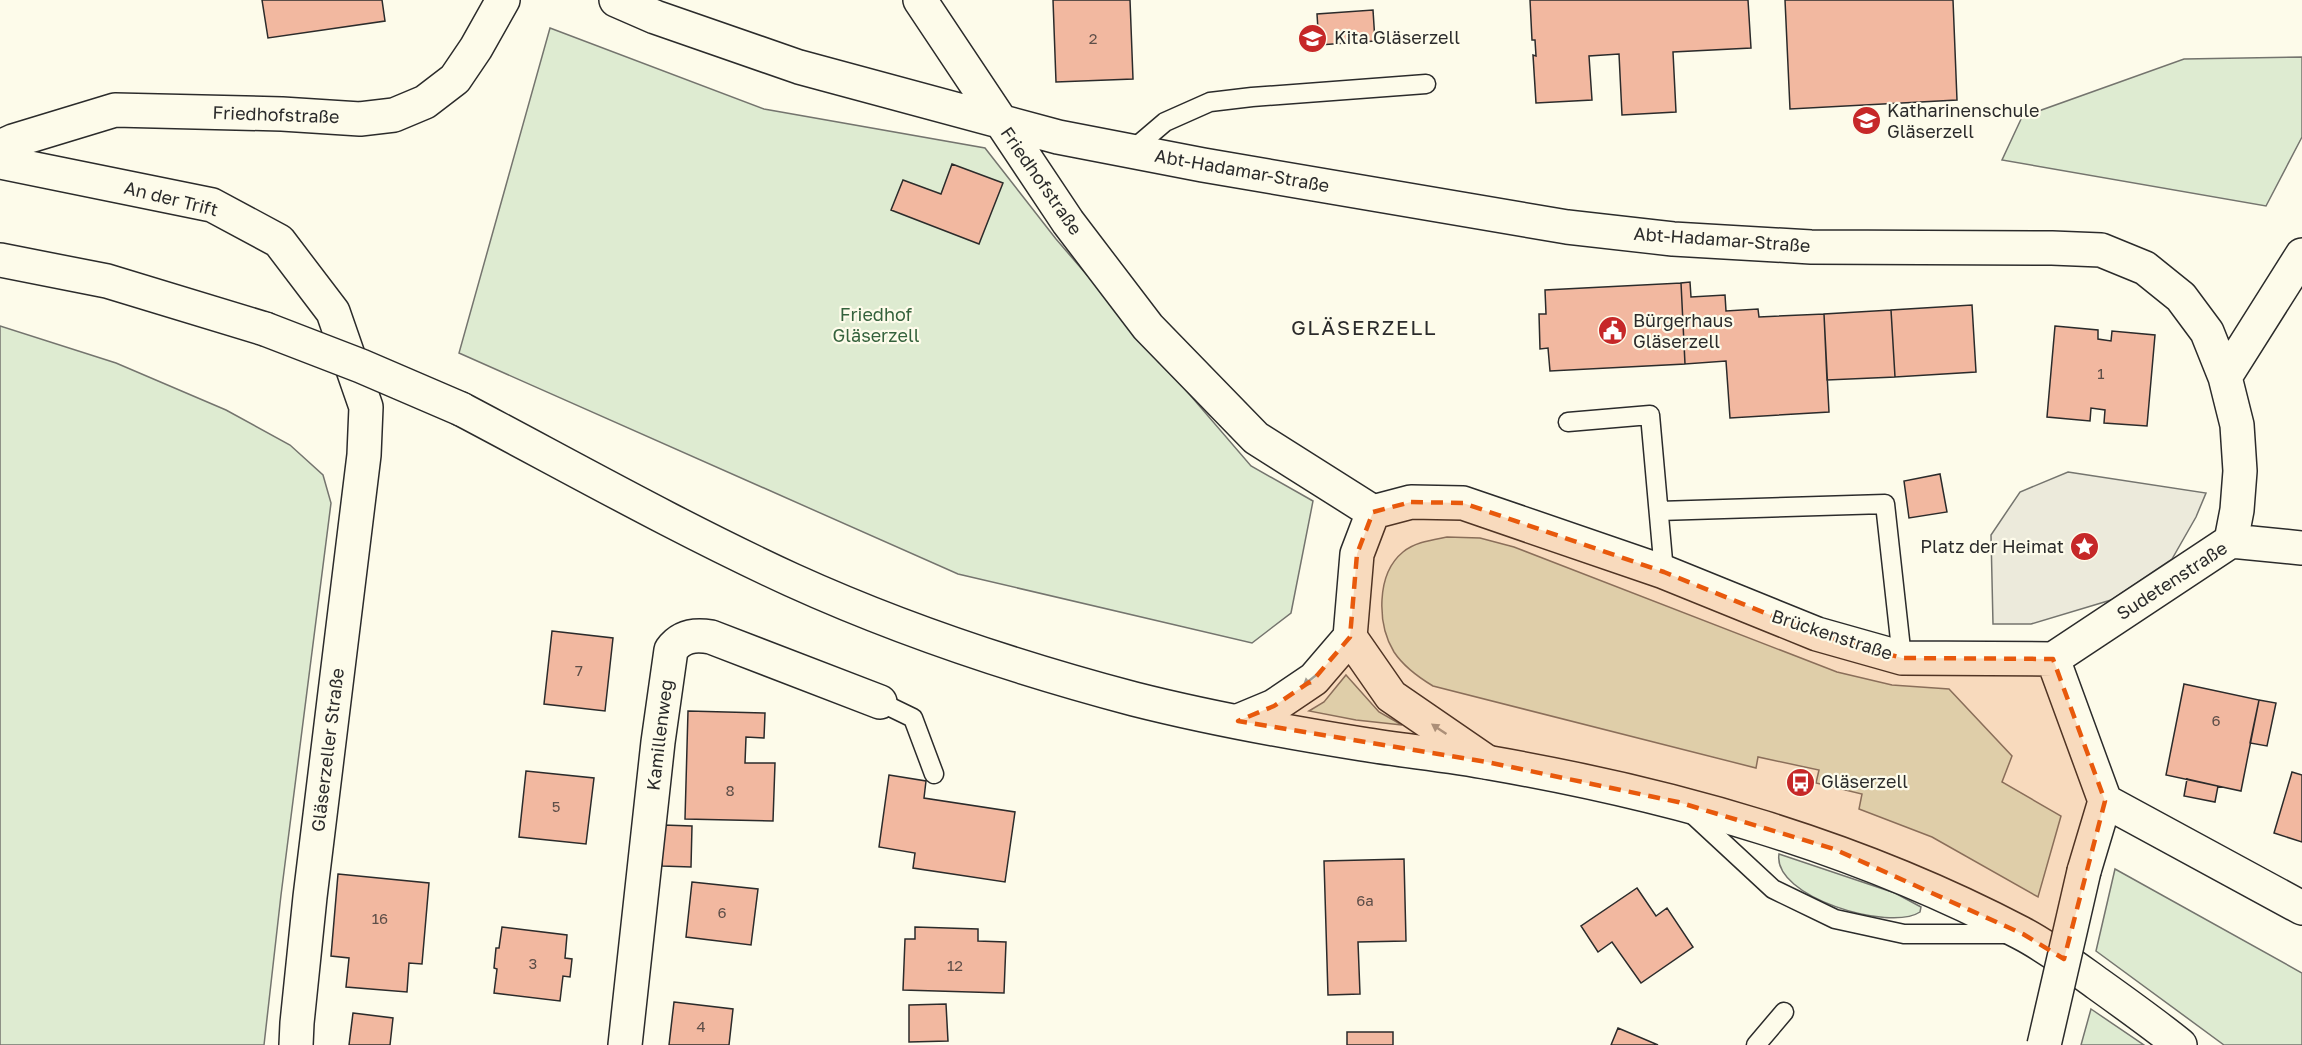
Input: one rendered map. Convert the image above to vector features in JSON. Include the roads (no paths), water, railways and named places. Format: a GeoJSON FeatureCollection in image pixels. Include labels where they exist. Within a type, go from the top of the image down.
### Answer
{"type":"FeatureCollection","features":[{"type":"Feature","properties":{"kind":"street","name":"Friedhofstraße"},"geometry":{"type":"LineString","coordinates":[[0,147],[13,141],[115,111],[282,114],[360,119],[394,115],[425,102],[455,79],[476,48],[502,0]]}},
{"type":"Feature","properties":{"kind":"street","name":"Friedhofstraße"},"geometry":{"type":"LineString","coordinates":[[616,0],[655,17],[799,67],[1002,122],[1068,222],[1148,327],[1256,438],[1373,512]]}},
{"type":"Feature","properties":{"kind":"street"},"geometry":{"type":"LineString","coordinates":[[920,0],[1002,122]]}},
{"type":"Feature","properties":{"kind":"street","name":"Abt-Hadamar-Straße"},"geometry":{"type":"LineString","coordinates":[[1002,122],[1131,151],[1567,227],[1673,239],[1811,246],[2101,250],[2145,268],[2181,297],[2207,332],[2225,377],[2237,425],[2240,471],[2237,510],[2231,541]]}},
{"type":"Feature","properties":{"kind":"street","name":"An der Trift"},"geometry":{"type":"LineString","coordinates":[[0,162],[212,205],[279,241],[333,312],[366,407],[364,455]]}},
{"type":"Feature","properties":{"kind":"street"},"geometry":{"type":"LineString","coordinates":[[2225,377],[2302,255]]}},
{"type":"Feature","properties":{"kind":"street"},"geometry":{"type":"LineString","coordinates":[[0,260],[107,281],[265,329],[361,366],[461,409],[708,540],[794,581],[881,618],[962,648],[1044,674],[1139,700],[1238,721],[1361,744],[1487,762],[1607,784],[1678,802],[1834,849],[1909,880],[2023,934],[2064,959],[2180,1045]]}},
{"type":"Feature","properties":{"kind":"street","name":"Gläserzeller Straße"},"geometry":{"type":"LineString","coordinates":[[296,1045],[309,909],[364,455]]}},
{"type":"Feature","properties":{"kind":"street","name":"Brückenstraße"},"geometry":{"type":"LineString","coordinates":[[1373,512],[1411,502],[1463,503],[1664,572],[1817,634],[1902,658],[2053,659]]}},
{"type":"Feature","properties":{"kind":"street"},"geometry":{"type":"LineString","coordinates":[[1238,721],[1274,706],[1314,680],[1350,637],[1357,554],[1373,512]]}},
{"type":"Feature","properties":{"kind":"street","name":"Sudetenstraße"},"geometry":{"type":"LineString","coordinates":[[2053,659],[2231,541],[2302,548]]}},
{"type":"Feature","properties":{"kind":"street","name":"Kamillenweg"},"geometry":{"type":"LineString","coordinates":[[625,1045],[658,742],[671,651],[676,642],[687,636],[711,637],[880,702]]}},
{"type":"Feature","properties":{"kind":"street"},"geometry":{"type":"LineString","coordinates":[[1350,637],[1391,696],[1487,762]]}},
{"type":"Feature","properties":{"kind":"street"},"geometry":{"type":"LineString","coordinates":[[2044,1045],[2084,871],[2105,801],[2053,659]]}},
{"type":"Feature","properties":{"kind":"street"},"geometry":{"type":"LineString","coordinates":[[2105,801],[2302,908]]}},
{"type":"Feature","properties":{"kind":"lane"},"geometry":{"type":"LineString","coordinates":[[1131,151],[1166,122],[1210,102],[1426,84]]}},
{"type":"Feature","properties":{"kind":"lane"},"geometry":{"type":"LineString","coordinates":[[1568,422],[1650,415],[1664,572]]}},
{"type":"Feature","properties":{"kind":"lane"},"geometry":{"type":"LineString","coordinates":[[1659,511],[1886,504],[1902,658]]}},
{"type":"Feature","properties":{"kind":"lane"},"geometry":{"type":"LineString","coordinates":[[880,702],[913,718],[934,774]]}},
{"type":"Feature","properties":{"kind":"lane"},"geometry":{"type":"LineString","coordinates":[[1678,802],[1773,889],[1835,919],[1904,934],[1979,936],[2023,934]]}},
{"type":"Feature","properties":{"kind":"lane"},"geometry":{"type":"LineString","coordinates":[[1756,1045],[1784,1012]]}},
{"type":"Feature","properties":{"kind":"place","name":"Kita Gläserzell"},"geometry":{"type":"Point","coordinates":[1313,38]}},
{"type":"Feature","properties":{"kind":"place","name":"Katharinenschule Gläserzell"},"geometry":{"type":"Point","coordinates":[1866,121]}},
{"type":"Feature","properties":{"kind":"place","name":"Bürgerhaus Gläserzell"},"geometry":{"type":"Point","coordinates":[1612,331]}},
{"type":"Feature","properties":{"kind":"place","name":"Platz der Heimat"},"geometry":{"type":"Point","coordinates":[2085,547]}},
{"type":"Feature","properties":{"kind":"place","name":"Gläserzell"},"geometry":{"type":"Point","coordinates":[1800,782]}},
{"type":"Feature","properties":{"kind":"district","name":"GLÄSERZELL"},"geometry":{"type":"Point","coordinates":[1364,328]}},
{"type":"Feature","properties":{"kind":"park label","name":"Friedhof Gläserzell"},"geometry":{"type":"Point","coordinates":[876,325]}}]}
